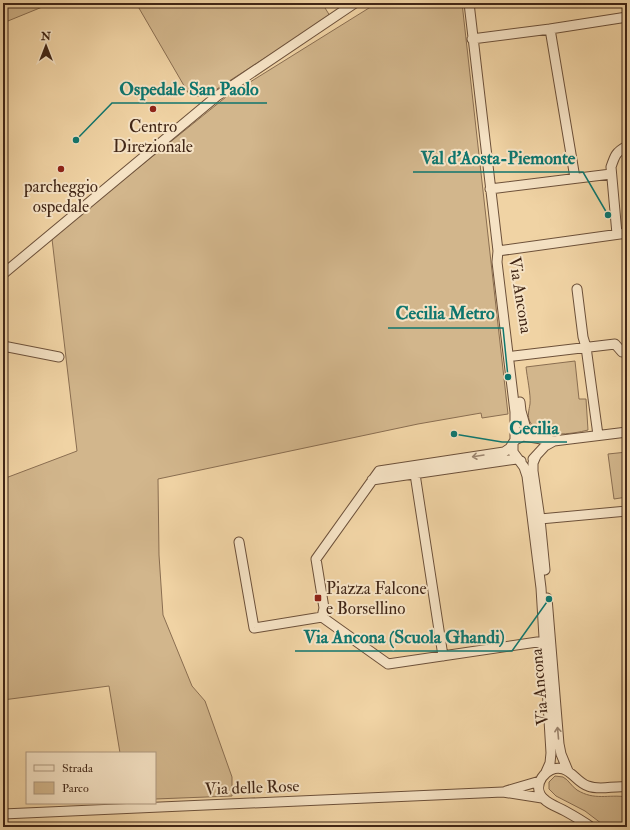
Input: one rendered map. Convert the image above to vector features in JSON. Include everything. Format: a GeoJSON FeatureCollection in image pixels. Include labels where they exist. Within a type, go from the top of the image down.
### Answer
{"type":"FeatureCollection","features":[{"type":"Feature","properties":{"kind":"street"},"geometry":{"type":"LineString","coordinates":[[3,274],[217,96],[355,3]]}},
{"type":"Feature","properties":{"kind":"street"},"geometry":{"type":"LineString","coordinates":[[469,3],[472,40],[498,251],[627,233]]}},
{"type":"Feature","properties":{"kind":"street"},"geometry":{"type":"LineString","coordinates":[[472,40],[627,17]]}},
{"type":"Feature","properties":{"kind":"street"},"geometry":{"type":"LineString","coordinates":[[550,29],[575,178]]}},
{"type":"Feature","properties":{"kind":"street"},"geometry":{"type":"LineString","coordinates":[[617,234],[611,174],[614,159],[618,151],[627,146]]}},
{"type":"Feature","properties":{"kind":"street"},"geometry":{"type":"LineString","coordinates":[[490,189],[611,174]]}},
{"type":"Feature","properties":{"kind":"street","name":"Via Ancona"},"geometry":{"type":"LineString","coordinates":[[498,251],[503,262],[521,411],[530,437]]}},
{"type":"Feature","properties":{"kind":"street","name":"Via Ancona"},"geometry":{"type":"LineString","coordinates":[[498,251],[497,262],[515,412],[514,442]]}},
{"type":"Feature","properties":{"kind":"street"},"geometry":{"type":"LineString","coordinates":[[577,289],[598,435]]}},
{"type":"Feature","properties":{"kind":"street"},"geometry":{"type":"LineString","coordinates":[[514,356],[615,344],[622,352],[627,352]]}},
{"type":"Feature","properties":{"kind":"street"},"geometry":{"type":"LineString","coordinates":[[3,346],[59,357]]}},
{"type":"Feature","properties":{"kind":"street"},"geometry":{"type":"LineString","coordinates":[[322,617],[324,608],[316,558],[379,471],[504,452],[510,448],[519,437],[530,437],[554,441],[627,432]]}},
{"type":"Feature","properties":{"kind":"street"},"geometry":{"type":"LineString","coordinates":[[530,437],[537,444],[537,454]]}},
{"type":"Feature","properties":{"kind":"street"},"geometry":{"type":"LineString","coordinates":[[372,480],[517,459],[525,462],[533,459],[545,446],[554,441]]}},
{"type":"Feature","properties":{"kind":"street"},"geometry":{"type":"LineString","coordinates":[[514,442],[513,452],[517,459]]}},
{"type":"Feature","properties":{"kind":"street","name":"Via Ancona"},"geometry":{"type":"LineString","coordinates":[[537,454],[533,463],[533,471],[540,519],[559,744],[561,754],[568,771]]}},
{"type":"Feature","properties":{"kind":"street","name":"Via Ancona"},"geometry":{"type":"LineString","coordinates":[[517,459],[524,467],[527,476],[541,588],[551,754],[550,763],[546,772]]}},
{"type":"Feature","properties":{"kind":"street"},"geometry":{"type":"LineString","coordinates":[[414,474],[443,656]]}},
{"type":"Feature","properties":{"kind":"street"},"geometry":{"type":"LineString","coordinates":[[540,519],[627,511]]}},
{"type":"Feature","properties":{"kind":"street"},"geometry":{"type":"LineString","coordinates":[[239,542],[254,628],[322,617],[388,664],[544,641]]}},
{"type":"Feature","properties":{"kind":"street"},"geometry":{"type":"LineString","coordinates":[[591,827],[580,819],[550,804],[542,798],[539,790],[540,780],[546,772],[558,768],[568,771],[587,786],[600,788],[626,786]]}},
{"type":"Feature","properties":{"kind":"street","name":"Via delle Rose"},"geometry":{"type":"LineString","coordinates":[[503,792],[540,780]]}},
{"type":"Feature","properties":{"kind":"street","name":"Via delle Rose"},"geometry":{"type":"LineString","coordinates":[[3,814],[503,792],[542,798]]}},
{"type":"Feature","properties":{"kind":"green space"},"geometry":{"type":"Polygon","coordinates":[[[3,3],[52,3],[3,23],[3,3]]]}},
{"type":"Feature","properties":{"kind":"green space"},"geometry":{"type":"Polygon","coordinates":[[[136,3],[322,3],[330,16],[206,96],[190,96],[136,3]]]}},
{"type":"Feature","properties":{"kind":"green space"},"geometry":{"type":"Polygon","coordinates":[[[377,3],[462,3],[508,414],[482,418],[481,413],[418,424],[158,479],[159,555],[163,615],[192,686],[205,701],[232,777],[232,796],[156,799],[156,752],[120,752],[109,686],[3,700],[3,479],[77,451],[52,239],[226,97],[377,3]]]}},
{"type":"Feature","properties":{"kind":"green space"},"geometry":{"type":"Polygon","coordinates":[[[575,361],[579,399],[586,399],[588,430],[566,434],[541,431],[529,420],[528,415],[530,396],[526,367],[575,361]]]}},
{"type":"Feature","properties":{"kind":"green space"},"geometry":{"type":"Polygon","coordinates":[[[627,452],[627,497],[614,499],[608,454],[627,452]]]}},
{"type":"Feature","properties":{"kind":"green space"},"geometry":{"type":"Polygon","coordinates":[[[555,776],[563,777],[577,790],[590,795],[627,797],[627,827],[606,827],[585,811],[556,796],[549,789],[549,782],[555,776]]]}},
{"type":"Feature","properties":{"kind":"place","name":"Centro Direzionale"},"geometry":{"type":"Point","coordinates":[153,109]}},
{"type":"Feature","properties":{"kind":"place","name":"Ospedale San Paolo"},"geometry":{"type":"Point","coordinates":[76,140]}},
{"type":"Feature","properties":{"kind":"place","name":"parcheggio ospedale"},"geometry":{"type":"Point","coordinates":[61,169]}},
{"type":"Feature","properties":{"kind":"place","name":"Val d'Aosta-Piemonte"},"geometry":{"type":"Point","coordinates":[608,215]}},
{"type":"Feature","properties":{"kind":"place","name":"Cecilia Metro"},"geometry":{"type":"Point","coordinates":[508,377]}},
{"type":"Feature","properties":{"kind":"place","name":"Cecilia"},"geometry":{"type":"Point","coordinates":[454,434]}},
{"type":"Feature","properties":{"kind":"place","name":"Piazza Falcone e Borsellino"},"geometry":{"type":"Point","coordinates":[318,598]}},
{"type":"Feature","properties":{"kind":"place","name":"Via Ancona (Scuola Ghandi)"},"geometry":{"type":"Point","coordinates":[549,599]}}]}
